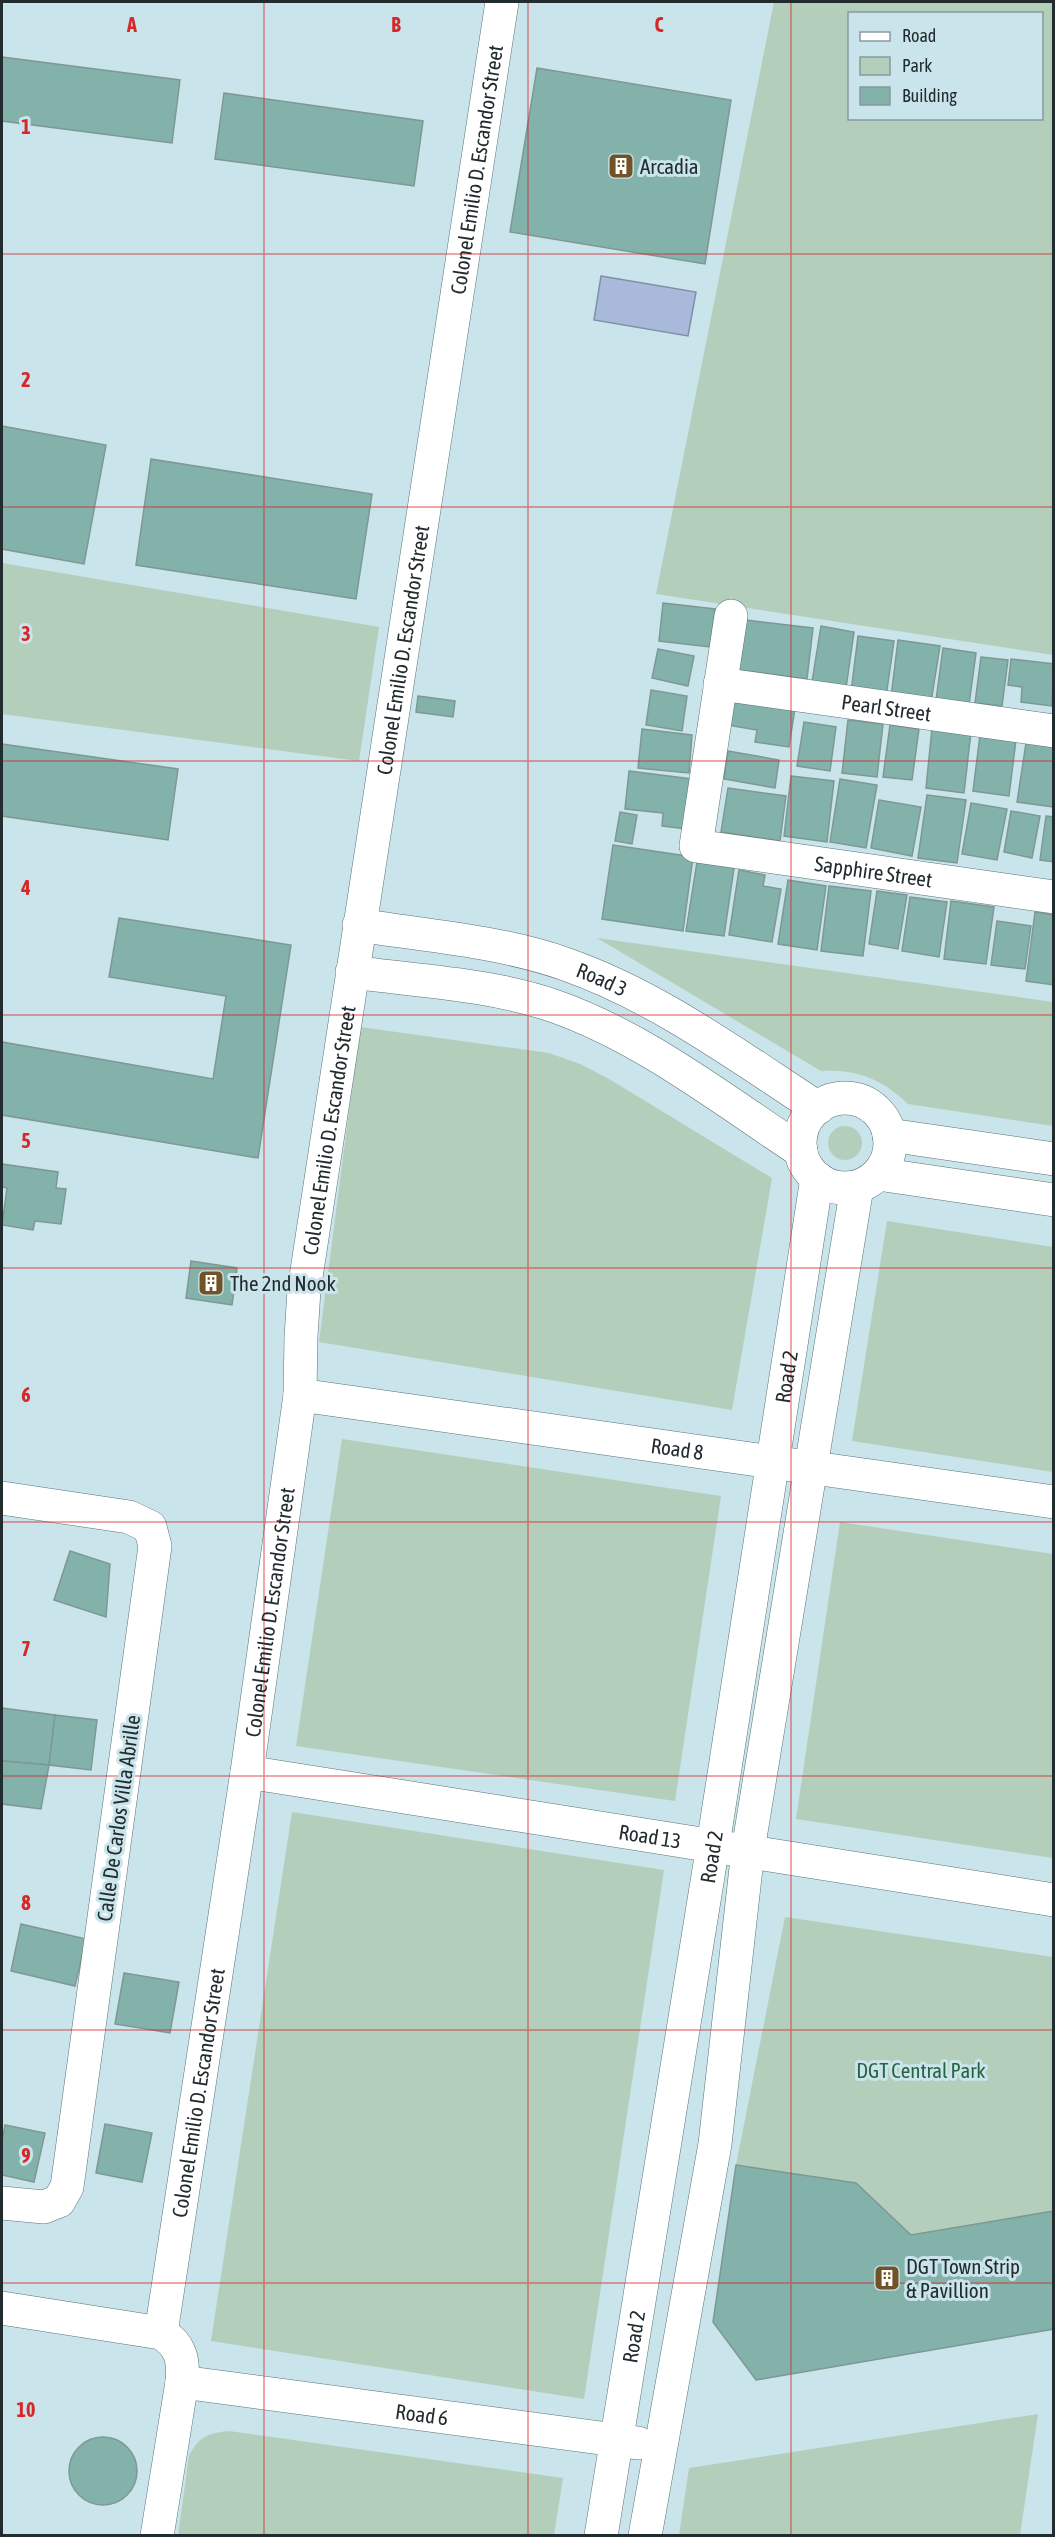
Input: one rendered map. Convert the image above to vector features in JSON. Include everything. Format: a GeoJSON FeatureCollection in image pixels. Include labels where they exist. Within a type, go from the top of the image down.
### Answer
{"type":"FeatureCollection","features":[{"type":"Feature","properties":{"kind":"street","name":"Colonel Emilio D. Escandor Street"},"geometry":{"type":"LineString","coordinates":[[161,2333],[247,1772],[300,1395],[304,1290],[502,2]]}},
{"type":"Feature","properties":{"kind":"street"},"geometry":{"type":"LineString","coordinates":[[720,684],[731,616]]}},
{"type":"Feature","properties":{"kind":"street","name":"Pearl Street"},"geometry":{"type":"LineString","coordinates":[[720,684],[1053,731]]}},
{"type":"Feature","properties":{"kind":"street","name":"Sapphire Street"},"geometry":{"type":"LineString","coordinates":[[720,684],[696,846],[1053,897]]}},
{"type":"Feature","properties":{"kind":"street","name":"Road 3"},"geometry":{"type":"LineString","coordinates":[[359,925],[520,950],[564,963],[608,980],[648,1000],[818,1108]]}},
{"type":"Feature","properties":{"kind":"street","name":"Road 3"},"geometry":{"type":"LineString","coordinates":[[352,972],[510,994],[552,1005],[594,1021],[658,1058],[809,1164]]}},
{"type":"Feature","properties":{"kind":"street"},"geometry":{"type":"LineString","coordinates":[[867,1180],[886,1162],[890,1149],[885,1122],[867,1104],[854,1099],[829,1101],[818,1108],[803,1127],[809,1164],[835,1187],[867,1180],[1053,1200]]}},
{"type":"Feature","properties":{"kind":"street"},"geometry":{"type":"LineString","coordinates":[[889,1135],[1053,1159]]}},
{"type":"Feature","properties":{"kind":"street","name":"Road 2"},"geometry":{"type":"LineString","coordinates":[[601,2535],[773,1462],[809,1164]]}},
{"type":"Feature","properties":{"kind":"street","name":"Road 2"},"geometry":{"type":"LineString","coordinates":[[645,2535],[715,2145],[747,1850],[812,1467],[867,1180]]}},
{"type":"Feature","properties":{"kind":"street","name":"Road 8"},"geometry":{"type":"LineString","coordinates":[[300,1395],[1053,1502]]}},
{"type":"Feature","properties":{"kind":"street","name":"Calle De Carlos Villa Abrille"},"geometry":{"type":"LineString","coordinates":[[2,1498],[129,1517],[150,1527],[155,1546],[67,2187],[59,2201],[45,2207],[2,2202]]}},
{"type":"Feature","properties":{"kind":"street","name":"Road 13"},"geometry":{"type":"LineString","coordinates":[[247,1772],[1053,1900]]}},
{"type":"Feature","properties":{"kind":"street"},"geometry":{"type":"LineString","coordinates":[[665,2137],[715,2145]]}},
{"type":"Feature","properties":{"kind":"street"},"geometry":{"type":"LineString","coordinates":[[2,2308],[161,2333],[178,2347],[182,2358],[182,2382],[157,2535]]}},
{"type":"Feature","properties":{"kind":"street","name":"Road 6"},"geometry":{"type":"LineString","coordinates":[[182,2382],[661,2446]]}},
{"type":"Feature","properties":{"kind":"green space"},"geometry":{"type":"Polygon","coordinates":[[[774,2],[1053,2],[1053,655],[656,594],[774,2]]]}},
{"type":"Feature","properties":{"kind":"green space"},"geometry":{"type":"Polygon","coordinates":[[[2,563],[379,627],[359,761],[2,714],[2,563]]]}},
{"type":"Feature","properties":{"kind":"green space"},"geometry":{"type":"Polygon","coordinates":[[[597,938],[1053,1002],[1053,1126],[908,1104],[888,1088],[868,1077],[846,1072],[821,1071],[597,938]]]}},
{"type":"Feature","properties":{"kind":"green space"},"geometry":{"type":"Polygon","coordinates":[[[360,1027],[549,1053],[580,1064],[609,1079],[772,1178],[732,1410],[319,1342],[360,1027]]]}},
{"type":"Feature","properties":{"kind":"green space"},"geometry":{"type":"Polygon","coordinates":[[[845,1126],[857,1131],[862,1143],[857,1155],[845,1160],[833,1155],[828,1143],[833,1131],[845,1126]]]}},
{"type":"Feature","properties":{"kind":"green space"},"geometry":{"type":"Polygon","coordinates":[[[887,1221],[1053,1247],[1053,1472],[852,1441],[887,1221]]]}},
{"type":"Feature","properties":{"kind":"green space"},"geometry":{"type":"Polygon","coordinates":[[[342,1439],[721,1496],[675,1801],[296,1746],[342,1439]]]}},
{"type":"Feature","properties":{"kind":"green space"},"geometry":{"type":"Polygon","coordinates":[[[840,1522],[1053,1554],[1053,1858],[796,1819],[840,1522]]]}},
{"type":"Feature","properties":{"kind":"green space"},"geometry":{"type":"Polygon","coordinates":[[[292,1812],[664,1870],[584,2399],[211,2341],[292,1812]]]}},
{"type":"Feature","properties":{"kind":"green space","name":"DGT Central Park"},"geometry":{"type":"Polygon","coordinates":[[[785,1917],[1053,1957],[1053,2211],[911,2235],[856,2183],[736,2165],[785,1917]]]}},
{"type":"Feature","properties":{"kind":"green space"},"geometry":{"type":"Polygon","coordinates":[[[1038,2414],[1020,2535],[679,2535],[689,2468],[1038,2414]]]}},
{"type":"Feature","properties":{"kind":"green space"},"geometry":{"type":"Polygon","coordinates":[[[229,2431],[563,2478],[554,2535],[178,2535],[189,2456],[196,2444],[204,2437],[229,2431]]]}},
{"type":"Feature","properties":{"kind":"water"},"geometry":{"type":"Polygon","coordinates":[[[601,276],[696,292],[688,336],[594,320],[601,276]]]}},
{"type":"Feature","properties":{"kind":"building"},"geometry":{"type":"Polygon","coordinates":[[[2,57],[180,80],[172,143],[2,121],[2,57]]]}},
{"type":"Feature","properties":{"kind":"building","name":"Arcadia"},"geometry":{"type":"Polygon","coordinates":[[[537,68],[731,100],[705,264],[510,232],[537,68]]]}},
{"type":"Feature","properties":{"kind":"building"},"geometry":{"type":"Polygon","coordinates":[[[224,93],[423,121],[414,186],[215,159],[224,93]]]}},
{"type":"Feature","properties":{"kind":"building"},"geometry":{"type":"Polygon","coordinates":[[[2,426],[106,445],[84,564],[2,549],[2,426]]]}},
{"type":"Feature","properties":{"kind":"building"},"geometry":{"type":"Polygon","coordinates":[[[151,459],[372,494],[356,599],[136,565],[151,459]]]}},
{"type":"Feature","properties":{"kind":"building"},"geometry":{"type":"Polygon","coordinates":[[[663,603],[715,609],[710,647],[659,641],[663,603]]]}},
{"type":"Feature","properties":{"kind":"building"},"geometry":{"type":"Polygon","coordinates":[[[746,620],[813,628],[807,679],[739,670],[746,620]]]}},
{"type":"Feature","properties":{"kind":"building"},"geometry":{"type":"Polygon","coordinates":[[[821,626],[854,632],[846,688],[812,682],[821,626]]]}},
{"type":"Feature","properties":{"kind":"building"},"geometry":{"type":"Polygon","coordinates":[[[858,636],[894,641],[886,697],[851,692],[858,636]]]}},
{"type":"Feature","properties":{"kind":"building"},"geometry":{"type":"Polygon","coordinates":[[[898,640],[940,646],[931,702],[891,697],[898,640]]]}},
{"type":"Feature","properties":{"kind":"building"},"geometry":{"type":"Polygon","coordinates":[[[943,648],[976,653],[969,705],[936,700],[943,648]]]}},
{"type":"Feature","properties":{"kind":"building"},"geometry":{"type":"Polygon","coordinates":[[[658,649],[694,656],[688,686],[652,678],[658,649]]]}},
{"type":"Feature","properties":{"kind":"building"},"geometry":{"type":"Polygon","coordinates":[[[981,657],[1008,660],[1002,706],[975,703],[981,657]]]}},
{"type":"Feature","properties":{"kind":"building"},"geometry":{"type":"Polygon","coordinates":[[[1011,659],[1054,664],[1052,706],[1021,702],[1022,687],[1008,685],[1011,659]]]}},
{"type":"Feature","properties":{"kind":"building"},"geometry":{"type":"Polygon","coordinates":[[[651,690],[687,696],[682,731],[646,725],[651,690]]]}},
{"type":"Feature","properties":{"kind":"building"},"geometry":{"type":"Polygon","coordinates":[[[418,696],[455,701],[453,717],[416,712],[418,696]]]}},
{"type":"Feature","properties":{"kind":"building"},"geometry":{"type":"Polygon","coordinates":[[[732,698],[795,708],[789,747],[755,742],[757,730],[727,725],[732,698]]]}},
{"type":"Feature","properties":{"kind":"building"},"geometry":{"type":"Polygon","coordinates":[[[848,720],[883,724],[877,777],[842,773],[848,720]]]}},
{"type":"Feature","properties":{"kind":"building"},"geometry":{"type":"Polygon","coordinates":[[[804,722],[836,727],[830,771],[797,766],[804,722]]]}},
{"type":"Feature","properties":{"kind":"building"},"geometry":{"type":"Polygon","coordinates":[[[890,725],[919,729],[912,780],[883,777],[890,725]]]}},
{"type":"Feature","properties":{"kind":"building"},"geometry":{"type":"Polygon","coordinates":[[[932,728],[971,732],[964,793],[926,788],[932,728]]]}},
{"type":"Feature","properties":{"kind":"building"},"geometry":{"type":"Polygon","coordinates":[[[642,729],[692,735],[689,773],[638,768],[642,729]]]}},
{"type":"Feature","properties":{"kind":"building"},"geometry":{"type":"Polygon","coordinates":[[[980,735],[1016,740],[1009,796],[973,791],[980,735]]]}},
{"type":"Feature","properties":{"kind":"building"},"geometry":{"type":"Polygon","coordinates":[[[1026,743],[1054,747],[1053,807],[1017,802],[1026,743]]]}},
{"type":"Feature","properties":{"kind":"building"},"geometry":{"type":"Polygon","coordinates":[[[2,744],[178,769],[168,840],[2,816],[2,744]]]}},
{"type":"Feature","properties":{"kind":"building"},"geometry":{"type":"Polygon","coordinates":[[[728,751],[779,760],[775,788],[724,779],[728,751]]]}},
{"type":"Feature","properties":{"kind":"building"},"geometry":{"type":"Polygon","coordinates":[[[629,771],[692,779],[687,829],[662,826],[663,813],[625,809],[629,771]]]}},
{"type":"Feature","properties":{"kind":"building"},"geometry":{"type":"Polygon","coordinates":[[[791,776],[834,781],[827,842],[784,836],[791,776]]]}},
{"type":"Feature","properties":{"kind":"building"},"geometry":{"type":"Polygon","coordinates":[[[840,779],[877,785],[866,848],[830,842],[840,779]]]}},
{"type":"Feature","properties":{"kind":"building"},"geometry":{"type":"Polygon","coordinates":[[[728,788],[786,796],[780,841],[721,832],[728,788]]]}},
{"type":"Feature","properties":{"kind":"building"},"geometry":{"type":"Polygon","coordinates":[[[927,795],[966,800],[957,863],[918,858],[927,795]]]}},
{"type":"Feature","properties":{"kind":"building"},"geometry":{"type":"Polygon","coordinates":[[[879,800],[921,807],[912,856],[871,848],[879,800]]]}},
{"type":"Feature","properties":{"kind":"building"},"geometry":{"type":"Polygon","coordinates":[[[971,803],[1007,809],[997,860],[962,854],[971,803]]]}},
{"type":"Feature","properties":{"kind":"building"},"geometry":{"type":"Polygon","coordinates":[[[1011,811],[1040,816],[1032,858],[1004,852],[1011,811]]]}},
{"type":"Feature","properties":{"kind":"building"},"geometry":{"type":"Polygon","coordinates":[[[620,812],[637,815],[632,844],[615,841],[620,812]]]}},
{"type":"Feature","properties":{"kind":"building"},"geometry":{"type":"Polygon","coordinates":[[[1046,816],[1054,817],[1054,862],[1040,860],[1046,816]]]}},
{"type":"Feature","properties":{"kind":"building"},"geometry":{"type":"Polygon","coordinates":[[[613,845],[693,857],[683,931],[602,919],[613,845]]]}},
{"type":"Feature","properties":{"kind":"building"},"geometry":{"type":"Polygon","coordinates":[[[697,862],[734,868],[724,936],[686,931],[697,862]]]}},
{"type":"Feature","properties":{"kind":"building"},"geometry":{"type":"Polygon","coordinates":[[[739,870],[765,875],[763,886],[781,889],[772,942],[729,935],[739,870]]]}},
{"type":"Feature","properties":{"kind":"building"},"geometry":{"type":"Polygon","coordinates":[[[788,880],[826,886],[817,950],[778,944],[788,880]]]}},
{"type":"Feature","properties":{"kind":"building"},"geometry":{"type":"Polygon","coordinates":[[[829,886],[871,891],[863,956],[821,951],[829,886]]]}},
{"type":"Feature","properties":{"kind":"building"},"geometry":{"type":"Polygon","coordinates":[[[877,891],[907,895],[898,949],[869,944],[877,891]]]}},
{"type":"Feature","properties":{"kind":"building"},"geometry":{"type":"Polygon","coordinates":[[[910,897],[947,902],[939,957],[902,951],[910,897]]]}},
{"type":"Feature","properties":{"kind":"building"},"geometry":{"type":"Polygon","coordinates":[[[951,901],[994,907],[986,964],[944,959],[951,901]]]}},
{"type":"Feature","properties":{"kind":"building"},"geometry":{"type":"Polygon","coordinates":[[[1035,912],[1054,915],[1054,985],[1026,981],[1035,912]]]}},
{"type":"Feature","properties":{"kind":"building"},"geometry":{"type":"Polygon","coordinates":[[[119,918],[291,945],[258,1158],[2,1115],[2,1042],[213,1079],[226,996],[109,977],[119,918]]]}},
{"type":"Feature","properties":{"kind":"building"},"geometry":{"type":"Polygon","coordinates":[[[997,921],[1031,926],[1025,969],[991,965],[997,921]]]}},
{"type":"Feature","properties":{"kind":"building"},"geometry":{"type":"Polygon","coordinates":[[[2,1164],[58,1172],[56,1188],[66,1189],[61,1224],[35,1221],[33,1230],[2,1225],[7,1188],[2,1187],[2,1164]]]}},
{"type":"Feature","properties":{"kind":"building","name":"The 2nd Nook"},"geometry":{"type":"Polygon","coordinates":[[[191,1261],[237,1268],[232,1305],[186,1298],[191,1261]]]}},
{"type":"Feature","properties":{"kind":"building"},"geometry":{"type":"Polygon","coordinates":[[[70,1551],[110,1564],[106,1617],[54,1600],[70,1551]]]}},
{"type":"Feature","properties":{"kind":"building"},"geometry":{"type":"Polygon","coordinates":[[[2,1708],[55,1715],[49,1765],[2,1761],[2,1708]]]}},
{"type":"Feature","properties":{"kind":"building"},"geometry":{"type":"Polygon","coordinates":[[[55,1715],[97,1720],[91,1770],[49,1765],[55,1715]]]}},
{"type":"Feature","properties":{"kind":"building"},"geometry":{"type":"Polygon","coordinates":[[[2,1761],[49,1765],[41,1809],[2,1804],[2,1761]]]}},
{"type":"Feature","properties":{"kind":"building"},"geometry":{"type":"Polygon","coordinates":[[[21,1924],[86,1939],[75,1986],[11,1971],[21,1924]]]}},
{"type":"Feature","properties":{"kind":"building"},"geometry":{"type":"Polygon","coordinates":[[[124,1973],[179,1982],[170,2033],[115,2024],[124,1973]]]}},
{"type":"Feature","properties":{"kind":"building"},"geometry":{"type":"Polygon","coordinates":[[[105,2124],[152,2133],[142,2182],[96,2173],[105,2124]]]}},
{"type":"Feature","properties":{"kind":"building"},"geometry":{"type":"Polygon","coordinates":[[[5,2125],[45,2133],[34,2182],[2,2175],[2,2141],[5,2125]]]}},
{"type":"Feature","properties":{"kind":"building","name":"DGT Town Strip & Pavillion"},"geometry":{"type":"Polygon","coordinates":[[[736,2165],[856,2183],[911,2235],[1054,2211],[1054,2329],[756,2380],[713,2322],[736,2165]]]}},
{"type":"Feature","properties":{"kind":"building"},"geometry":{"type":"Polygon","coordinates":[[[103,2437],[116,2440],[127,2447],[134,2458],[137,2471],[134,2484],[127,2495],[116,2502],[103,2505],[90,2502],[79,2495],[72,2484],[69,2471],[72,2458],[79,2447],[90,2440],[103,2437]]]}},
{"type":"Feature","properties":{"kind":"place","name":"Arcadia"},"geometry":{"type":"Point","coordinates":[621,166]}},
{"type":"Feature","properties":{"kind":"place","name":"The 2nd Nook"},"geometry":{"type":"Point","coordinates":[211,1283]}},
{"type":"Feature","properties":{"kind":"place","name":"DGT Town Strip & Pavillion"},"geometry":{"type":"Point","coordinates":[887,2278]}}]}
